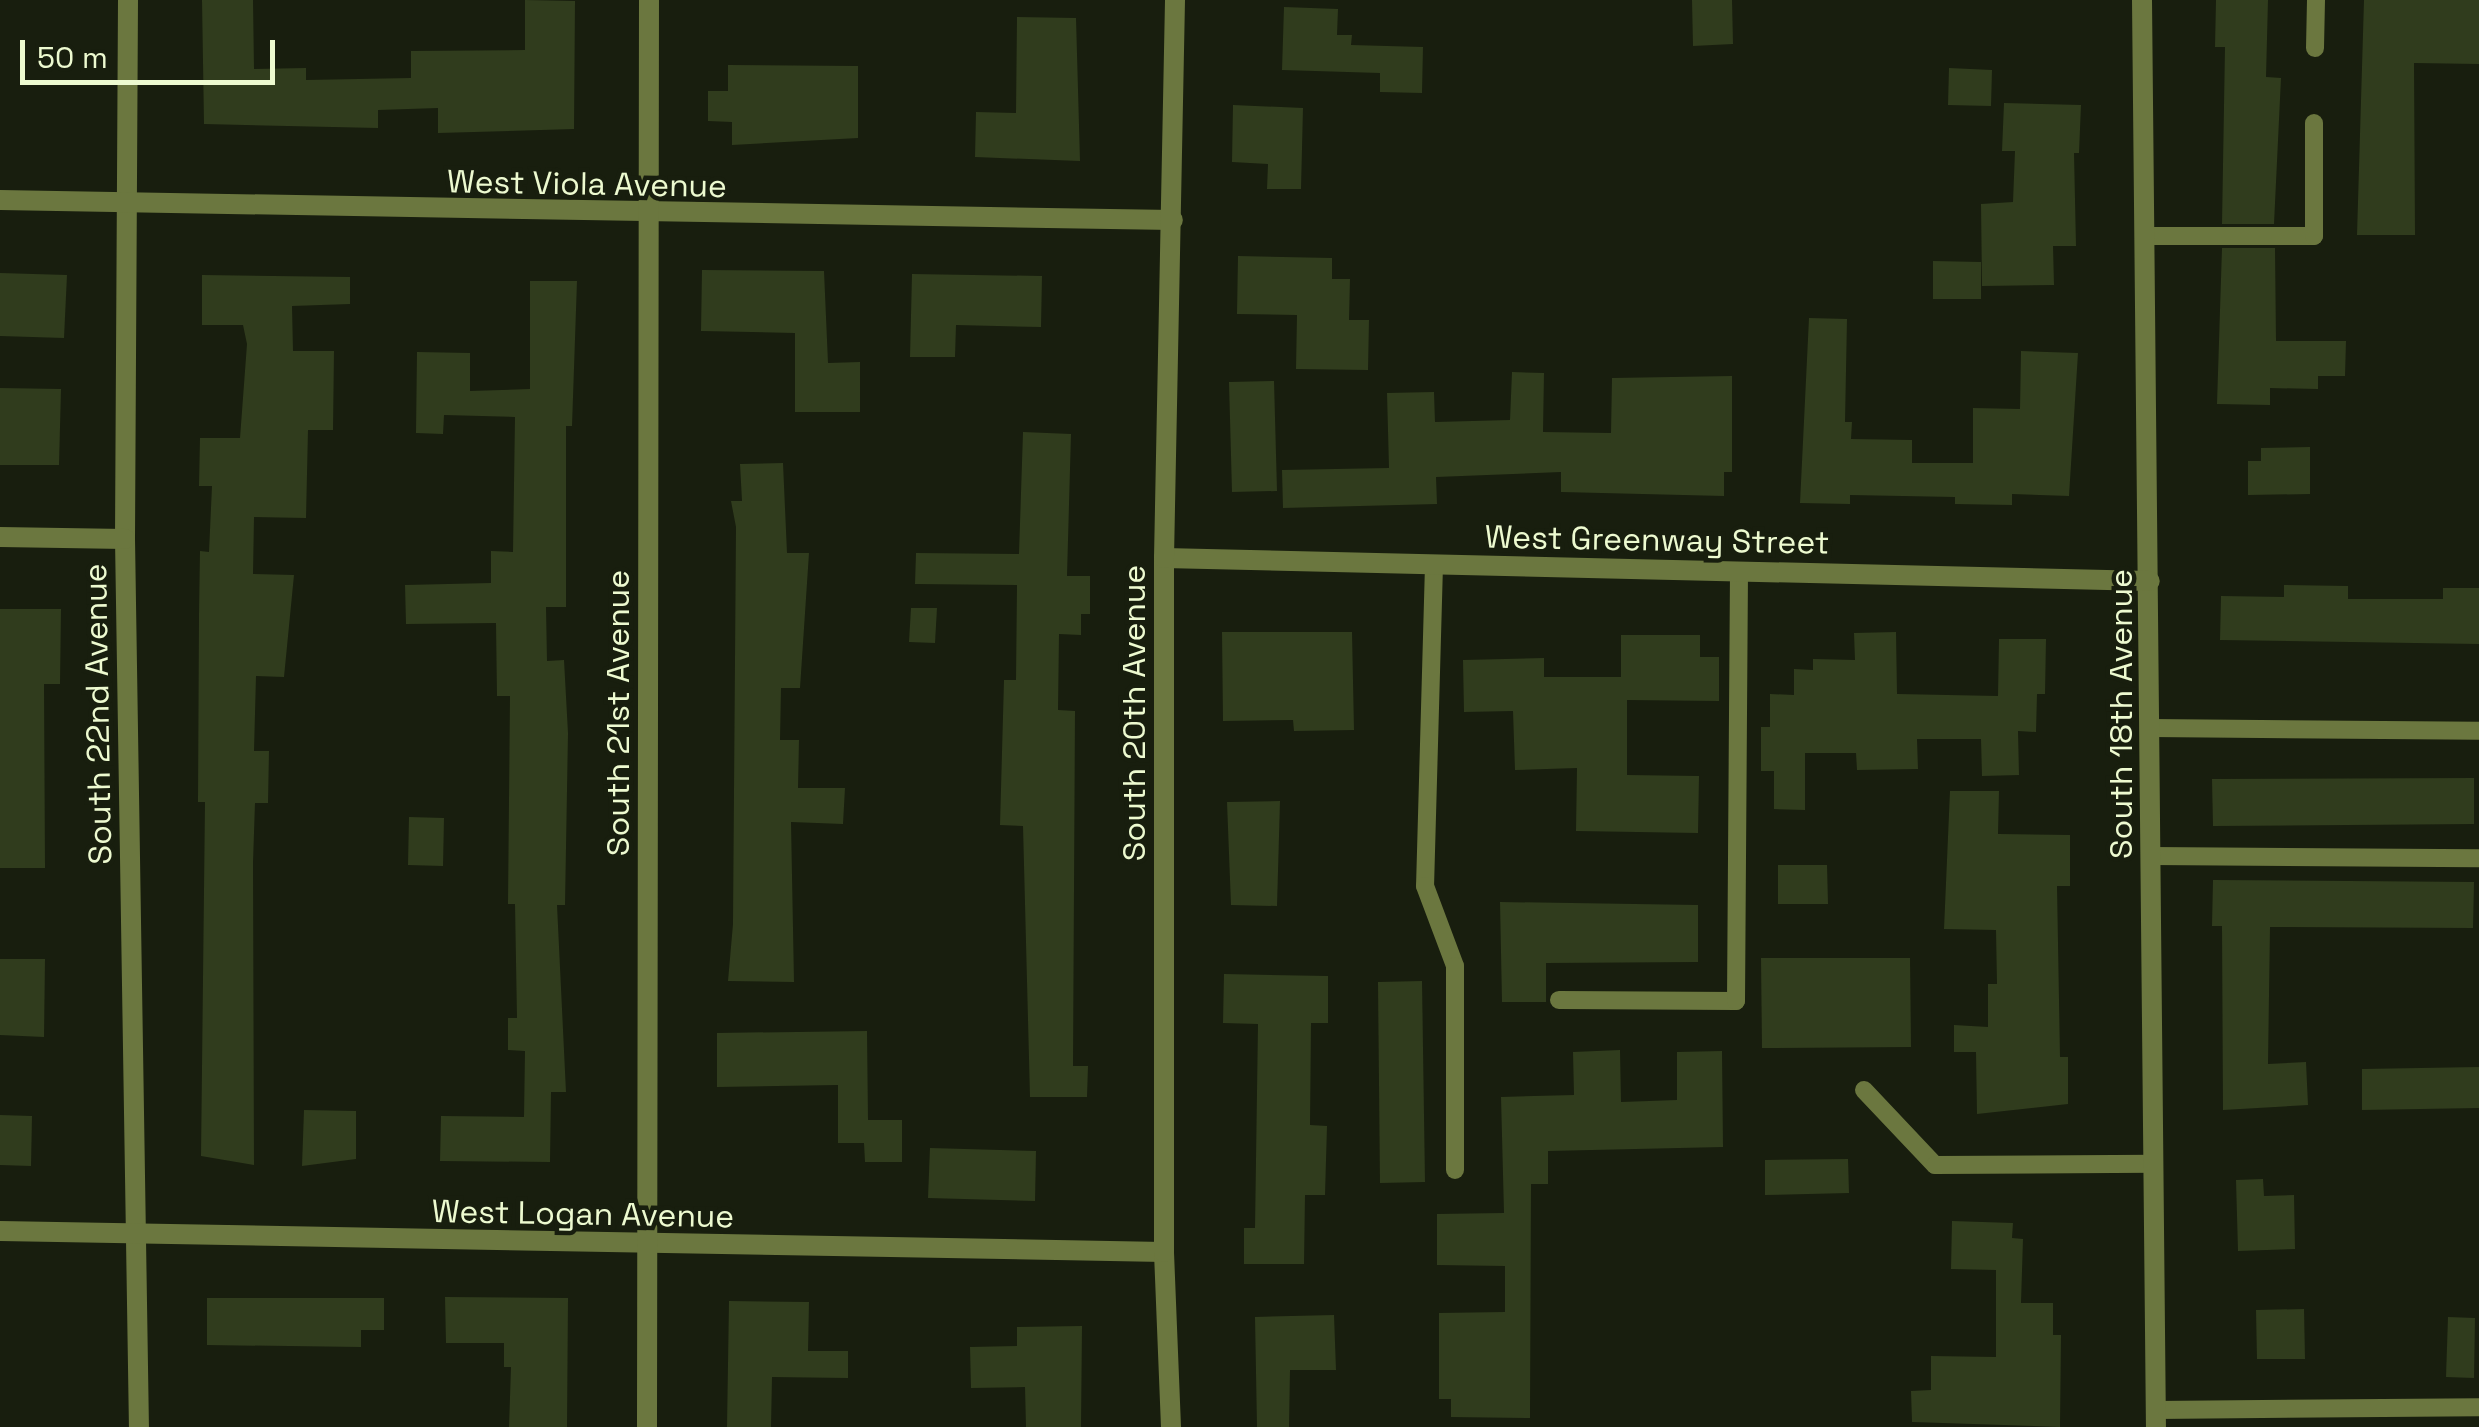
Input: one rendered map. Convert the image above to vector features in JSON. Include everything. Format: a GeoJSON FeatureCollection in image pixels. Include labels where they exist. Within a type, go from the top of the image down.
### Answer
{"type":"FeatureCollection","features":[{"type":"Feature","properties":{"kind":"street","name":"South 22nd Avenue"},"geometry":{"type":"LineString","coordinates":[[128,0],[130,207],[125,539],[139,1427]]}},
{"type":"Feature","properties":{"kind":"street","name":"South 21st Avenue"},"geometry":{"type":"LineString","coordinates":[[647,1427],[649,0]]}},
{"type":"Feature","properties":{"kind":"street","name":"South 20th Avenue"},"geometry":{"type":"LineString","coordinates":[[1171,1427],[1164,1252],[1164,558],[1175,0]]}},
{"type":"Feature","properties":{"kind":"street","name":"South 18th Avenue"},"geometry":{"type":"LineString","coordinates":[[2142,0],[2156,1418]]}},
{"type":"Feature","properties":{"kind":"street","name":"West Viola Avenue"},"geometry":{"type":"LineString","coordinates":[[0,200],[130,207],[1173,220]]}},
{"type":"Feature","properties":{"kind":"street"},"geometry":{"type":"LineString","coordinates":[[0,538],[125,539]]}},
{"type":"Feature","properties":{"kind":"street","name":"West Greenway Street"},"geometry":{"type":"LineString","coordinates":[[1164,558],[2150,581]]}},
{"type":"Feature","properties":{"kind":"street","name":"West Logan Avenue"},"geometry":{"type":"LineString","coordinates":[[0,1230],[647,1246],[1164,1252]]}},
{"type":"Feature","properties":{"kind":"lane"},"geometry":{"type":"LineString","coordinates":[[2315,48],[2316,0]]}},
{"type":"Feature","properties":{"kind":"lane"},"geometry":{"type":"LineString","coordinates":[[2145,236],[2314,236],[2314,122]]}},
{"type":"Feature","properties":{"kind":"lane"},"geometry":{"type":"LineString","coordinates":[[1434,564],[1425,886],[1454,966],[1454,1170]]}},
{"type":"Feature","properties":{"kind":"lane"},"geometry":{"type":"LineString","coordinates":[[1559,1000],[1736,1001],[1738,572]]}},
{"type":"Feature","properties":{"kind":"lane"},"geometry":{"type":"LineString","coordinates":[[2151,728],[2479,731]]}},
{"type":"Feature","properties":{"kind":"lane"},"geometry":{"type":"LineString","coordinates":[[2152,856],[2479,858]]}},
{"type":"Feature","properties":{"kind":"lane"},"geometry":{"type":"LineString","coordinates":[[1864,1090],[1935,1165],[2154,1164]]}},
{"type":"Feature","properties":{"kind":"lane"},"geometry":{"type":"LineString","coordinates":[[2156,1418],[2479,1407]]}},
{"type":"Feature","properties":{"kind":"building"},"geometry":{"type":"Polygon","coordinates":[[[202,0],[253,0],[254,69],[306,68],[306,80],[411,78],[411,51],[525,50],[525,0],[575,1],[574,129],[438,133],[438,108],[378,110],[378,128],[204,124],[202,0]]]}},
{"type":"Feature","properties":{"kind":"building"},"geometry":{"type":"Polygon","coordinates":[[[1692,0],[1732,0],[1733,44],[1693,46],[1692,0]]]}},
{"type":"Feature","properties":{"kind":"building"},"geometry":{"type":"Polygon","coordinates":[[[2216,0],[2268,0],[2266,77],[2281,78],[2274,224],[2222,224],[2225,47],[2215,47],[2216,0]]]}},
{"type":"Feature","properties":{"kind":"building"},"geometry":{"type":"Polygon","coordinates":[[[2364,0],[2479,0],[2479,64],[2414,63],[2415,235],[2357,235],[2364,0]]]}},
{"type":"Feature","properties":{"kind":"building"},"geometry":{"type":"Polygon","coordinates":[[[1284,7],[1338,9],[1337,35],[1352,35],[1351,45],[1423,47],[1422,93],[1380,92],[1380,73],[1282,70],[1284,7]]]}},
{"type":"Feature","properties":{"kind":"building"},"geometry":{"type":"Polygon","coordinates":[[[1017,17],[1076,18],[1080,161],[975,157],[976,112],[1016,113],[1017,17]]]}},
{"type":"Feature","properties":{"kind":"building"},"geometry":{"type":"Polygon","coordinates":[[[728,65],[858,66],[858,138],[732,145],[732,122],[708,121],[708,91],[728,91],[728,65]]]}},
{"type":"Feature","properties":{"kind":"building"},"geometry":{"type":"Polygon","coordinates":[[[1949,68],[1992,70],[1991,106],[1948,105],[1949,68]]]}},
{"type":"Feature","properties":{"kind":"building"},"geometry":{"type":"Polygon","coordinates":[[[2004,103],[2081,105],[2079,153],[2074,153],[2076,246],[2053,246],[2054,285],[1982,286],[1981,204],[2013,202],[2015,151],[2002,151],[2004,103]]]}},
{"type":"Feature","properties":{"kind":"building"},"geometry":{"type":"Polygon","coordinates":[[[1233,105],[1303,108],[1301,189],[1267,189],[1268,164],[1232,162],[1233,105]]]}},
{"type":"Feature","properties":{"kind":"building"},"geometry":{"type":"Polygon","coordinates":[[[2222,248],[2275,248],[2276,341],[2346,341],[2345,376],[2318,376],[2318,389],[2270,388],[2270,405],[2217,404],[2222,248]]]}},
{"type":"Feature","properties":{"kind":"building"},"geometry":{"type":"Polygon","coordinates":[[[1238,256],[1332,258],[1332,279],[1350,279],[1349,320],[1369,320],[1368,370],[1296,369],[1297,315],[1237,314],[1238,256]]]}},
{"type":"Feature","properties":{"kind":"building"},"geometry":{"type":"Polygon","coordinates":[[[1933,261],[1981,262],[1981,299],[1933,299],[1933,261]]]}},
{"type":"Feature","properties":{"kind":"building"},"geometry":{"type":"Polygon","coordinates":[[[702,270],[824,271],[828,363],[860,362],[860,412],[795,412],[795,333],[701,331],[702,270]]]}},
{"type":"Feature","properties":{"kind":"building"},"geometry":{"type":"Polygon","coordinates":[[[0,273],[67,275],[64,338],[0,336],[0,273]]]}},
{"type":"Feature","properties":{"kind":"building"},"geometry":{"type":"Polygon","coordinates":[[[912,274],[1042,276],[1041,327],[956,325],[955,357],[910,357],[912,274]]]}},
{"type":"Feature","properties":{"kind":"building"},"geometry":{"type":"Polygon","coordinates":[[[202,275],[350,277],[350,304],[292,306],[293,351],[334,351],[333,430],[308,430],[306,518],[254,517],[253,574],[294,575],[284,677],[256,676],[254,751],[269,751],[268,803],[255,803],[254,1165],[201,1156],[205,802],[198,802],[200,551],[209,552],[212,486],[199,486],[200,438],[240,438],[247,344],[243,325],[202,325],[202,275]]]}},
{"type":"Feature","properties":{"kind":"building"},"geometry":{"type":"Polygon","coordinates":[[[530,281],[577,281],[572,426],[566,426],[566,607],[546,607],[547,661],[564,660],[568,733],[565,905],[557,905],[566,1092],[551,1092],[550,1162],[440,1161],[441,1116],[524,1117],[525,1051],[508,1050],[508,1018],[517,1018],[515,904],[508,904],[510,696],[497,696],[496,623],[406,624],[405,585],[491,583],[491,551],[513,552],[515,417],[444,415],[443,434],[416,433],[417,352],[470,353],[470,391],[530,389],[530,281]]]}},
{"type":"Feature","properties":{"kind":"building"},"geometry":{"type":"Polygon","coordinates":[[[1809,318],[1847,319],[1845,422],[1852,422],[1851,439],[1912,440],[1912,463],[1973,463],[1973,408],[2020,409],[2021,351],[2078,353],[2069,496],[2012,494],[2012,505],[1955,504],[1955,497],[1850,495],[1850,504],[1800,503],[1809,318]]]}},
{"type":"Feature","properties":{"kind":"building"},"geometry":{"type":"Polygon","coordinates":[[[1512,372],[1544,373],[1543,432],[1611,433],[1612,378],[1732,376],[1732,472],[1724,472],[1724,496],[1561,492],[1561,472],[1436,477],[1437,504],[1283,508],[1282,470],[1389,468],[1387,393],[1434,392],[1435,422],[1510,420],[1512,372]]]}},
{"type":"Feature","properties":{"kind":"building"},"geometry":{"type":"Polygon","coordinates":[[[1274,381],[1277,491],[1232,492],[1229,382],[1274,381]]]}},
{"type":"Feature","properties":{"kind":"building"},"geometry":{"type":"Polygon","coordinates":[[[0,388],[61,389],[59,465],[0,465],[0,388]]]}},
{"type":"Feature","properties":{"kind":"building"},"geometry":{"type":"Polygon","coordinates":[[[1023,432],[1071,434],[1067,576],[1090,576],[1090,614],[1081,614],[1081,635],[1059,634],[1058,710],[1075,711],[1073,1066],[1088,1066],[1087,1097],[1030,1097],[1023,826],[1000,825],[1004,680],[1016,680],[1017,585],[915,584],[916,553],[1019,554],[1023,432]]]}},
{"type":"Feature","properties":{"kind":"building"},"geometry":{"type":"Polygon","coordinates":[[[2310,447],[2310,494],[2248,495],[2248,461],[2261,461],[2261,448],[2310,447]]]}},
{"type":"Feature","properties":{"kind":"building"},"geometry":{"type":"Polygon","coordinates":[[[783,463],[787,553],[809,553],[800,688],[781,688],[780,740],[799,740],[798,788],[845,788],[843,824],[791,822],[794,982],[728,981],[733,924],[736,527],[731,501],[742,501],[740,464],[783,463]]]}},
{"type":"Feature","properties":{"kind":"building"},"geometry":{"type":"Polygon","coordinates":[[[2284,585],[2348,586],[2348,599],[2443,599],[2443,588],[2479,588],[2479,644],[2220,640],[2221,596],[2284,597],[2284,585]]]}},
{"type":"Feature","properties":{"kind":"building"},"geometry":{"type":"Polygon","coordinates":[[[911,608],[937,608],[935,643],[909,642],[911,608]]]}},
{"type":"Feature","properties":{"kind":"building"},"geometry":{"type":"Polygon","coordinates":[[[0,609],[61,609],[60,684],[44,684],[45,868],[0,868],[0,609]]]}},
{"type":"Feature","properties":{"kind":"building"},"geometry":{"type":"Polygon","coordinates":[[[1222,632],[1352,632],[1354,730],[1294,731],[1293,720],[1223,721],[1222,632]]]}},
{"type":"Feature","properties":{"kind":"building"},"geometry":{"type":"Polygon","coordinates":[[[1896,632],[1897,694],[1998,696],[1999,639],[2046,639],[2045,694],[2037,694],[2036,732],[2018,731],[2019,775],[1982,776],[1981,739],[1917,739],[1918,769],[1857,770],[1856,753],[1805,753],[1805,810],[1774,809],[1774,771],[1761,771],[1761,727],[1770,727],[1770,694],[1794,695],[1794,669],[1813,670],[1813,659],[1855,660],[1854,633],[1896,632]]]}},
{"type":"Feature","properties":{"kind":"building"},"geometry":{"type":"Polygon","coordinates":[[[1621,635],[1700,635],[1700,657],[1719,657],[1719,701],[1627,700],[1627,775],[1699,776],[1698,833],[1576,831],[1577,768],[1515,770],[1513,711],[1464,712],[1463,660],[1544,658],[1544,677],[1621,677],[1621,635]]]}},
{"type":"Feature","properties":{"kind":"building"},"geometry":{"type":"Polygon","coordinates":[[[2474,778],[2474,824],[2213,826],[2212,779],[2474,778]]]}},
{"type":"Feature","properties":{"kind":"building"},"geometry":{"type":"Polygon","coordinates":[[[1950,791],[1999,791],[1998,834],[2070,835],[2070,886],[2057,886],[2060,1057],[2068,1057],[2068,1104],[1977,1114],[1976,1052],[1954,1052],[1954,1025],[1988,1027],[1988,984],[1997,984],[1996,930],[1944,929],[1950,791]]]}},
{"type":"Feature","properties":{"kind":"building"},"geometry":{"type":"Polygon","coordinates":[[[1280,801],[1277,906],[1231,905],[1227,802],[1280,801]]]}},
{"type":"Feature","properties":{"kind":"building"},"geometry":{"type":"Polygon","coordinates":[[[409,817],[444,818],[443,866],[408,865],[409,817]]]}},
{"type":"Feature","properties":{"kind":"building"},"geometry":{"type":"Polygon","coordinates":[[[1778,865],[1827,865],[1828,904],[1778,904],[1778,865]]]}},
{"type":"Feature","properties":{"kind":"building"},"geometry":{"type":"Polygon","coordinates":[[[2213,880],[2474,882],[2473,928],[2270,927],[2268,1064],[2306,1062],[2308,1105],[2223,1110],[2222,926],[2212,926],[2213,880]]]}},
{"type":"Feature","properties":{"kind":"building"},"geometry":{"type":"Polygon","coordinates":[[[1500,902],[1698,905],[1698,962],[1546,963],[1546,1002],[1502,1002],[1500,902]]]}},
{"type":"Feature","properties":{"kind":"building"},"geometry":{"type":"Polygon","coordinates":[[[1761,958],[1910,958],[1911,1047],[1762,1048],[1761,958]]]}},
{"type":"Feature","properties":{"kind":"building"},"geometry":{"type":"Polygon","coordinates":[[[0,959],[45,959],[44,1037],[0,1035],[0,959]]]}},
{"type":"Feature","properties":{"kind":"building"},"geometry":{"type":"Polygon","coordinates":[[[1224,974],[1328,976],[1328,1023],[1311,1023],[1310,1125],[1327,1126],[1325,1195],[1305,1195],[1304,1264],[1244,1264],[1244,1228],[1255,1228],[1258,1024],[1223,1023],[1224,974]]]}},
{"type":"Feature","properties":{"kind":"building"},"geometry":{"type":"Polygon","coordinates":[[[1422,981],[1425,1182],[1380,1183],[1378,982],[1422,981]]]}},
{"type":"Feature","properties":{"kind":"building"},"geometry":{"type":"Polygon","coordinates":[[[867,1031],[868,1120],[902,1120],[902,1162],[865,1162],[864,1143],[838,1143],[838,1085],[717,1087],[717,1033],[867,1031]]]}},
{"type":"Feature","properties":{"kind":"building"},"geometry":{"type":"Polygon","coordinates":[[[1620,1050],[1621,1102],[1677,1100],[1677,1052],[1722,1051],[1723,1147],[1548,1151],[1548,1184],[1531,1184],[1530,1418],[1451,1417],[1451,1399],[1439,1399],[1439,1313],[1505,1312],[1505,1266],[1437,1265],[1437,1214],[1504,1213],[1501,1097],[1574,1095],[1573,1052],[1620,1050]]]}},
{"type":"Feature","properties":{"kind":"building"},"geometry":{"type":"Polygon","coordinates":[[[2479,1067],[2479,1108],[2362,1110],[2362,1069],[2479,1067]]]}},
{"type":"Feature","properties":{"kind":"building"},"geometry":{"type":"Polygon","coordinates":[[[304,1110],[356,1111],[356,1159],[302,1166],[304,1110]]]}},
{"type":"Feature","properties":{"kind":"building"},"geometry":{"type":"Polygon","coordinates":[[[0,1115],[32,1116],[31,1166],[0,1165],[0,1115]]]}},
{"type":"Feature","properties":{"kind":"building"},"geometry":{"type":"Polygon","coordinates":[[[930,1148],[1036,1151],[1035,1201],[928,1198],[930,1148]]]}},
{"type":"Feature","properties":{"kind":"building"},"geometry":{"type":"Polygon","coordinates":[[[1848,1159],[1849,1193],[1765,1195],[1765,1160],[1848,1159]]]}},
{"type":"Feature","properties":{"kind":"building"},"geometry":{"type":"Polygon","coordinates":[[[2263,1179],[2264,1196],[2294,1195],[2295,1249],[2238,1251],[2236,1180],[2263,1179]]]}},
{"type":"Feature","properties":{"kind":"building"},"geometry":{"type":"Polygon","coordinates":[[[1952,1221],[2013,1223],[2012,1238],[2023,1239],[2021,1303],[2053,1303],[2053,1335],[2061,1335],[2060,1427],[1912,1422],[1911,1391],[1931,1390],[1931,1356],[1996,1357],[1996,1270],[1951,1269],[1952,1221]]]}},
{"type":"Feature","properties":{"kind":"building"},"geometry":{"type":"Polygon","coordinates":[[[445,1297],[568,1298],[567,1427],[509,1427],[511,1367],[504,1367],[504,1343],[446,1343],[445,1297]]]}},
{"type":"Feature","properties":{"kind":"building"},"geometry":{"type":"Polygon","coordinates":[[[207,1298],[384,1298],[384,1330],[361,1330],[361,1347],[207,1345],[207,1298]]]}},
{"type":"Feature","properties":{"kind":"building"},"geometry":{"type":"Polygon","coordinates":[[[729,1301],[809,1302],[808,1351],[848,1351],[848,1378],[772,1377],[771,1427],[727,1427],[729,1301]]]}},
{"type":"Feature","properties":{"kind":"building"},"geometry":{"type":"Polygon","coordinates":[[[2304,1309],[2305,1359],[2257,1359],[2256,1310],[2304,1309]]]}},
{"type":"Feature","properties":{"kind":"building"},"geometry":{"type":"Polygon","coordinates":[[[1334,1315],[1336,1370],[1290,1370],[1289,1427],[1257,1427],[1255,1317],[1334,1315]]]}},
{"type":"Feature","properties":{"kind":"building"},"geometry":{"type":"Polygon","coordinates":[[[2448,1317],[2475,1318],[2474,1378],[2446,1377],[2448,1317]]]}},
{"type":"Feature","properties":{"kind":"building"},"geometry":{"type":"Polygon","coordinates":[[[1082,1326],[1081,1427],[1026,1427],[1025,1387],[971,1388],[970,1347],[1017,1346],[1017,1327],[1082,1326]]]}}]}
